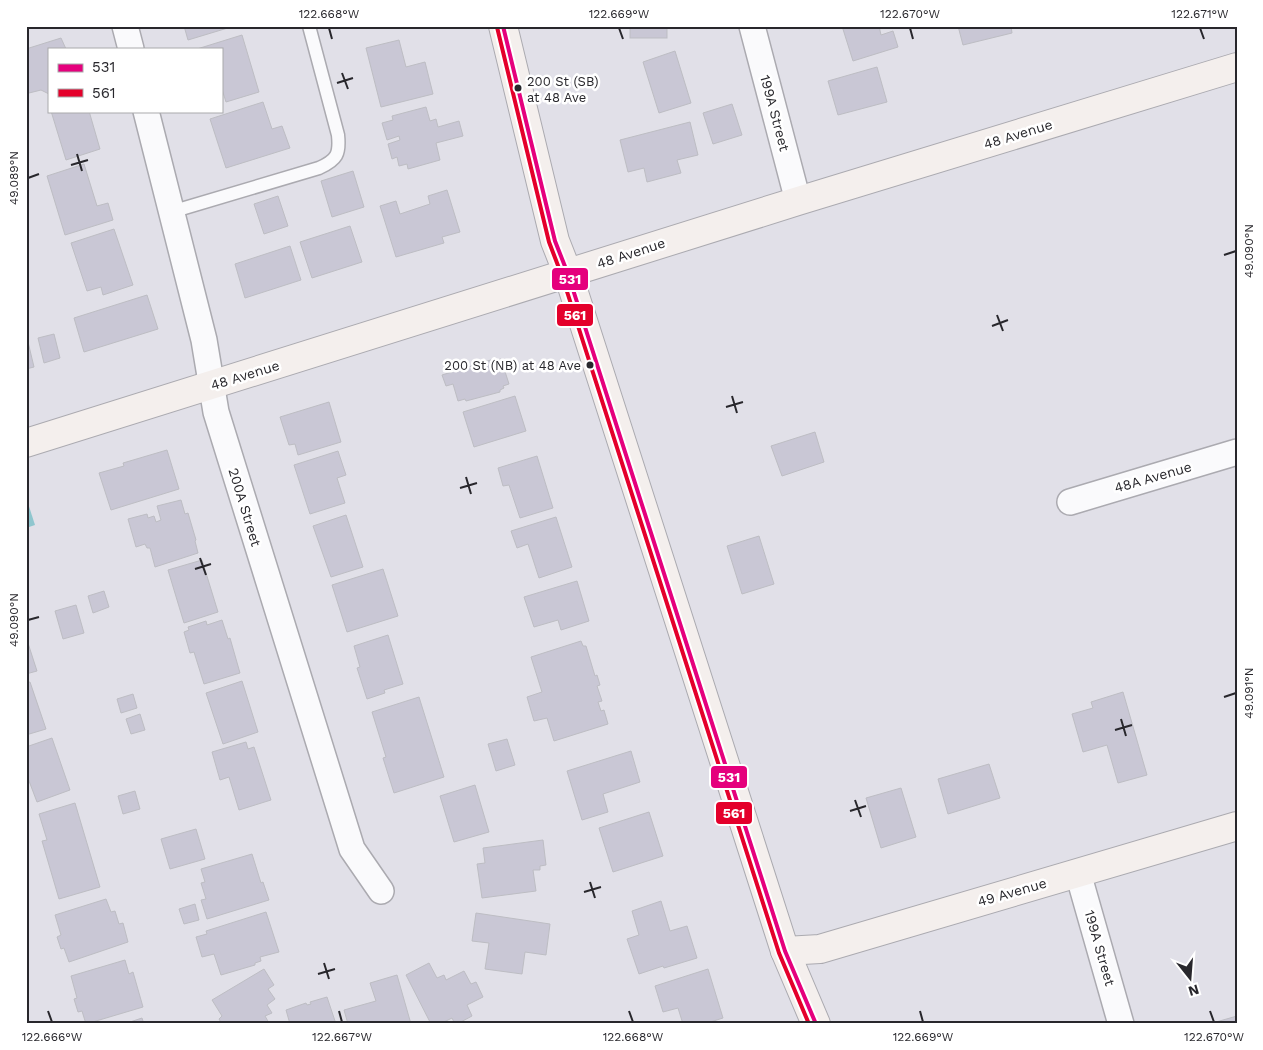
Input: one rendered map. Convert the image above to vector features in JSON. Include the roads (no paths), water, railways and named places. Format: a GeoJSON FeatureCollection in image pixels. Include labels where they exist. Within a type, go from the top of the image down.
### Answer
{"type":"FeatureCollection","features":[{"type":"Feature","properties":{"kind":"street"},"geometry":{"type":"LineString","coordinates":[[125,26],[131,48]]}},
{"type":"Feature","properties":{"kind":"street"},"geometry":{"type":"LineString","coordinates":[[503,26],[553,234],[568,274],[786,951],[816,1024]]}},
{"type":"Feature","properties":{"kind":"street","name":"199A Street"},"geometry":{"type":"LineString","coordinates":[[752,26],[798,201]]}},
{"type":"Feature","properties":{"kind":"street","name":"48 Avenue"},"geometry":{"type":"LineString","coordinates":[[26,443],[798,201],[1237,67]]}},
{"type":"Feature","properties":{"kind":"street","name":"200A Street"},"geometry":{"type":"LineString","coordinates":[[146,112],[204,340],[216,412],[222,433],[352,849],[381,891]]}},
{"type":"Feature","properties":{"kind":"street","name":"48A Avenue"},"geometry":{"type":"LineString","coordinates":[[1070,502],[1237,452]]}},
{"type":"Feature","properties":{"kind":"street","name":"49 Avenue"},"geometry":{"type":"LineString","coordinates":[[786,951],[820,949],[1237,826]]}},
{"type":"Feature","properties":{"kind":"street","name":"199A Street"},"geometry":{"type":"LineString","coordinates":[[1078,873],[1121,1024]]}},
{"type":"Feature","properties":{"kind":"street"},"geometry":{"type":"LineString","coordinates":[[786,951],[798,1024]]}},
{"type":"Feature","properties":{"kind":"lane"},"geometry":{"type":"LineString","coordinates":[[171,212],[319,168],[329,164],[336,156],[339,146],[338,135],[309,26]]}},
{"type":"Feature","properties":{"kind":"water"},"geometry":{"type":"Polygon","coordinates":[[[26,497],[35,525],[26,528],[26,497]]]}},
{"type":"Feature","properties":{"kind":"place","name":"200 St (SB) at 48 Ave"},"geometry":{"type":"Point","coordinates":[518,88]}},
{"type":"Feature","properties":{"kind":"place","name":"200 St (NB) at 48 Ave"},"geometry":{"type":"Point","coordinates":[590,365]}}]}
